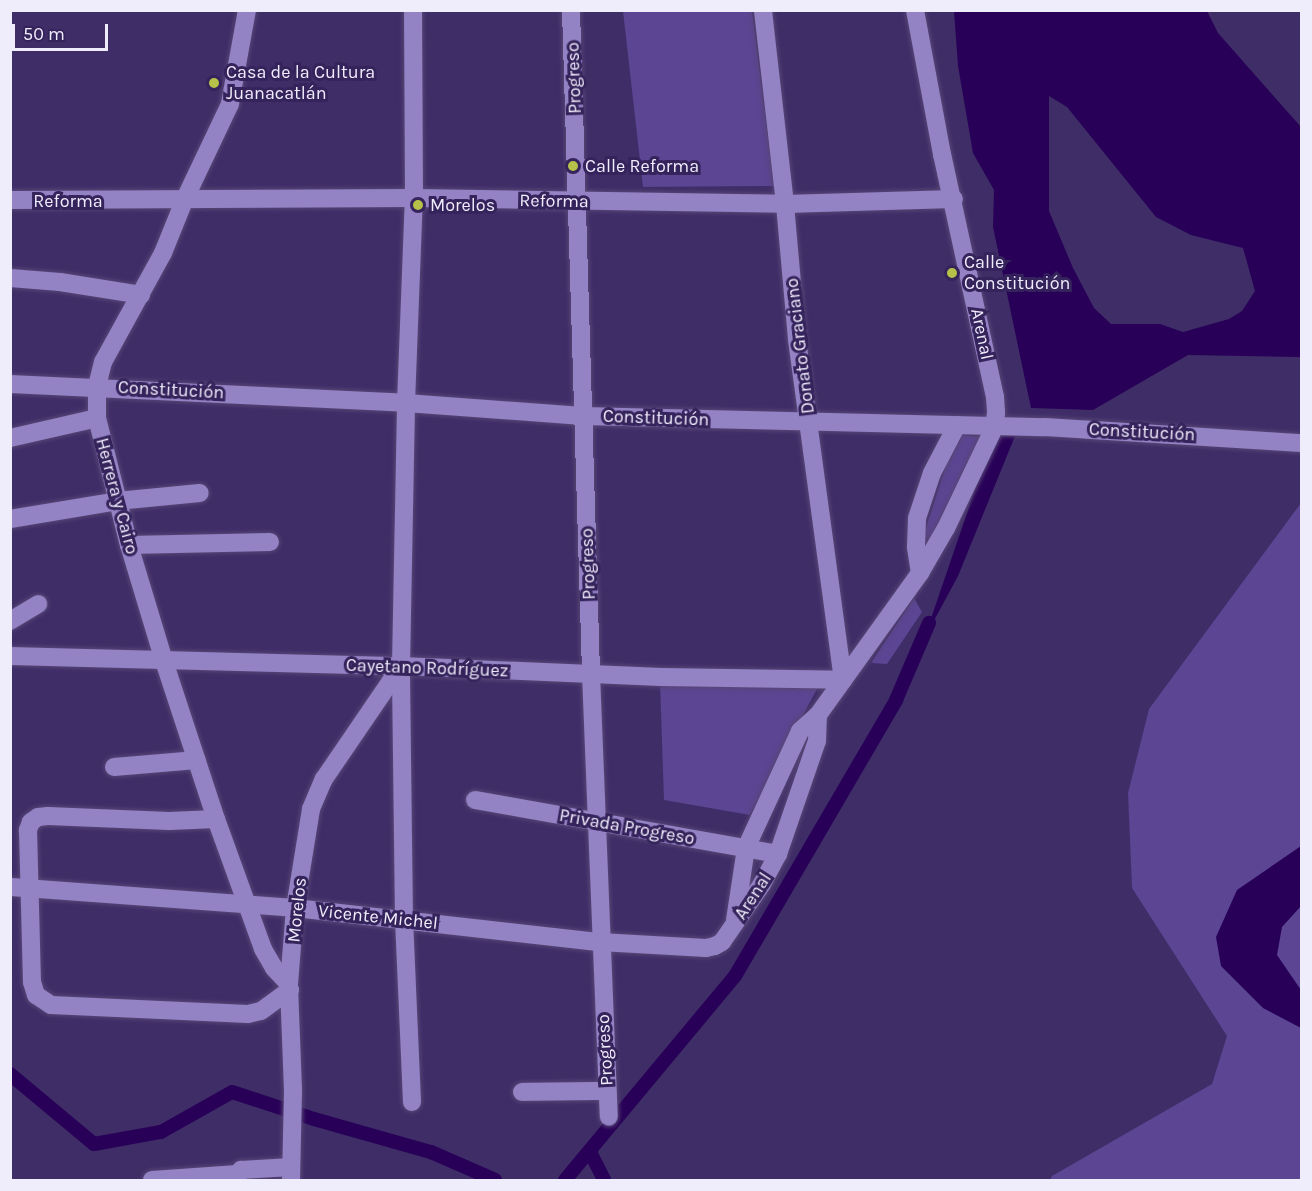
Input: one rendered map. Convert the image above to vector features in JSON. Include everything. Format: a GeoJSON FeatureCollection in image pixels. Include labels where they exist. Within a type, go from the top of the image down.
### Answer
{"type":"FeatureCollection","features":[{"type":"Feature","properties":{"kind":"street","name":"Herrera y Cairo"},"geometry":{"type":"LineString","coordinates":[[247,10],[230,104],[184,201],[163,253],[103,362],[97,386],[97,418],[129,545],[216,819],[263,949],[274,968],[290,987]]}},
{"type":"Feature","properties":{"kind":"street"},"geometry":{"type":"LineString","coordinates":[[412,1102],[404,920],[401,666],[406,403],[414,198],[413,10]]}},
{"type":"Feature","properties":{"kind":"street","name":"Progreso"},"geometry":{"type":"LineString","coordinates":[[571,10],[600,942],[609,1117]]}},
{"type":"Feature","properties":{"kind":"street","name":"Donato Graciano"},"geometry":{"type":"LineString","coordinates":[[763,10],[785,204],[797,339],[843,680]]}},
{"type":"Feature","properties":{"kind":"street","name":"Arenal"},"geometry":{"type":"LineString","coordinates":[[734,925],[746,848],[800,731],[818,715],[920,573],[946,528],[994,428],[995,397],[954,199],[942,154],[915,10]]}},
{"type":"Feature","properties":{"kind":"street","name":"Reforma"},"geometry":{"type":"LineString","coordinates":[[10,200],[184,201],[414,198],[785,204],[954,199]]}},
{"type":"Feature","properties":{"kind":"street"},"geometry":{"type":"LineString","coordinates":[[10,278],[60,282],[141,295]]}},
{"type":"Feature","properties":{"kind":"street","name":"Constitución"},"geometry":{"type":"LineString","coordinates":[[10,384],[97,386],[406,403],[583,416],[957,425],[1180,434],[1302,443]]}},
{"type":"Feature","properties":{"kind":"street"},"geometry":{"type":"LineString","coordinates":[[10,438],[97,418]]}},
{"type":"Feature","properties":{"kind":"street"},"geometry":{"type":"LineString","coordinates":[[920,573],[916,518],[932,473],[957,425]]}},
{"type":"Feature","properties":{"kind":"street"},"geometry":{"type":"LineString","coordinates":[[10,519],[117,501],[200,493]]}},
{"type":"Feature","properties":{"kind":"street"},"geometry":{"type":"LineString","coordinates":[[129,545],[270,542]]}},
{"type":"Feature","properties":{"kind":"street"},"geometry":{"type":"LineString","coordinates":[[10,621],[38,604]]}},
{"type":"Feature","properties":{"kind":"street","name":"Cayetano Rodríguez"},"geometry":{"type":"LineString","coordinates":[[10,656],[843,680]]}},
{"type":"Feature","properties":{"kind":"street","name":"Morelos"},"geometry":{"type":"LineString","coordinates":[[291,1174],[293,1090],[290,987],[295,908],[310,809],[324,779],[401,666]]}},
{"type":"Feature","properties":{"kind":"street","name":"Arenal"},"geometry":{"type":"LineString","coordinates":[[734,925],[762,884],[778,854],[817,741],[818,715]]}},
{"type":"Feature","properties":{"kind":"street"},"geometry":{"type":"LineString","coordinates":[[114,767],[197,760]]}},
{"type":"Feature","properties":{"kind":"street","name":"Privada Progreso"},"geometry":{"type":"LineString","coordinates":[[476,800],[778,854]]}},
{"type":"Feature","properties":{"kind":"street"},"geometry":{"type":"LineString","coordinates":[[216,819],[169,821],[38,817],[31,822],[28,830],[32,889],[32,982],[36,995],[51,1005],[248,1014],[261,1011],[290,987]]}},
{"type":"Feature","properties":{"kind":"street","name":"Vicente Michel"},"geometry":{"type":"LineString","coordinates":[[10,887],[295,908],[600,942],[706,948],[723,942],[734,925]]}},
{"type":"Feature","properties":{"kind":"street"},"geometry":{"type":"LineString","coordinates":[[522,1092],[608,1091]]}},
{"type":"Feature","properties":{"kind":"street"},"geometry":{"type":"LineString","coordinates":[[152,1180],[237,1177],[246,1169],[291,1174]]}},
{"type":"Feature","properties":{"kind":"shaded area"},"geometry":{"type":"Polygon","coordinates":[[[623,11],[752,11],[774,186],[643,187],[623,11]]]}},
{"type":"Feature","properties":{"kind":"shaded area"},"geometry":{"type":"Polygon","coordinates":[[[954,11],[1207,11],[1218,33],[1301,127],[1301,357],[1188,355],[1093,410],[1031,408],[993,227],[994,190],[973,153],[958,66],[954,11]],[[1049,96],[1049,211],[1073,268],[1094,308],[1111,324],[1160,324],[1183,332],[1229,319],[1242,311],[1255,291],[1243,248],[1191,235],[1156,217],[1067,107],[1049,96]]]}},
{"type":"Feature","properties":{"kind":"shaded area"},"geometry":{"type":"Polygon","coordinates":[[[956,434],[981,437],[934,541],[923,537],[956,434]]]}},
{"type":"Feature","properties":{"kind":"shaded area"},"geometry":{"type":"Polygon","coordinates":[[[1015,436],[958,576],[924,639],[993,437],[1015,436]]]}},
{"type":"Feature","properties":{"kind":"shaded area"},"geometry":{"type":"Polygon","coordinates":[[[1301,503],[1301,1180],[1050,1180],[1052,1176],[1212,1084],[1227,1036],[1132,888],[1128,793],[1149,709],[1301,503]]]}},
{"type":"Feature","properties":{"kind":"shaded area"},"geometry":{"type":"Polygon","coordinates":[[[914,598],[922,612],[887,664],[871,663],[914,598]]]}},
{"type":"Feature","properties":{"kind":"shaded area"},"geometry":{"type":"Polygon","coordinates":[[[660,682],[818,687],[750,815],[664,800],[660,682]]]}},
{"type":"Feature","properties":{"kind":"shaded area"},"geometry":{"type":"Polygon","coordinates":[[[1301,846],[1301,906],[1282,927],[1277,955],[1301,990],[1301,1028],[1263,1008],[1221,966],[1216,937],[1237,890],[1301,846]]]}},
{"type":"Feature","properties":{"kind":"waterway"},"geometry":{"type":"LineString","coordinates":[[565,1180],[735,976],[896,700],[929,623]]}},
{"type":"Feature","properties":{"kind":"waterway"},"geometry":{"type":"LineString","coordinates":[[10,1074],[94,1144],[161,1132],[232,1092],[314,1119],[431,1152],[495,1180]]}},
{"type":"Feature","properties":{"kind":"waterway"},"geometry":{"type":"LineString","coordinates":[[590,1152],[604,1180]]}},
{"type":"Feature","properties":{"kind":"place","name":"Casa de la Cultura Juanacatlán"},"geometry":{"type":"Point","coordinates":[214,83]}},
{"type":"Feature","properties":{"kind":"place","name":"Calle Reforma"},"geometry":{"type":"Point","coordinates":[573,166]}},
{"type":"Feature","properties":{"kind":"place","name":"Morelos"},"geometry":{"type":"Point","coordinates":[418,205]}},
{"type":"Feature","properties":{"kind":"place","name":"Calle Constitución"},"geometry":{"type":"Point","coordinates":[952,273]}}]}
